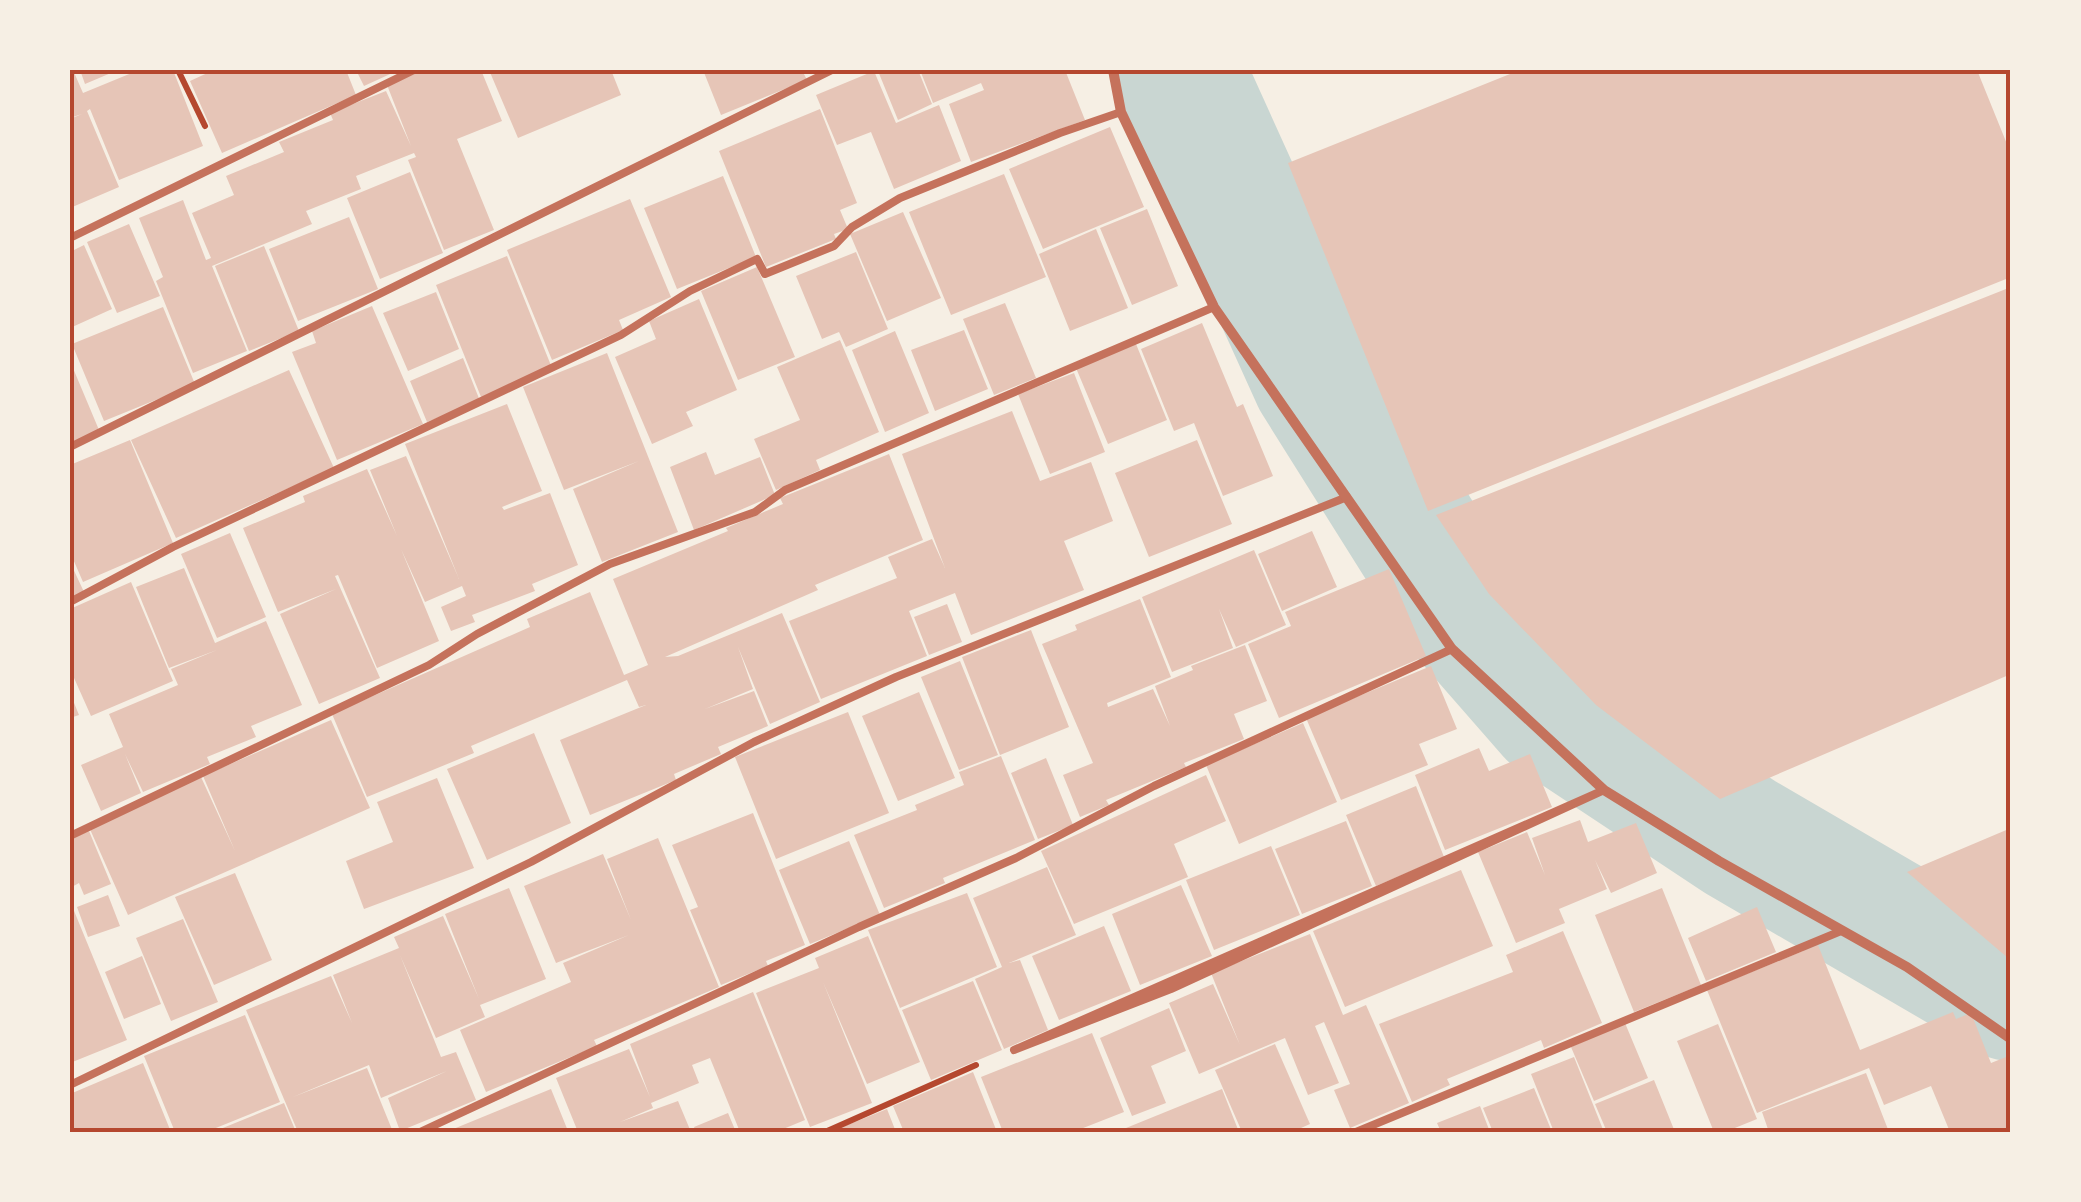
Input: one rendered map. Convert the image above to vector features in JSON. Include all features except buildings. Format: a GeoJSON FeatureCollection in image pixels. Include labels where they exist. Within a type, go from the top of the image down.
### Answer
{"type":"FeatureCollection","features":[{"type":"Feature","properties":{"kind":"street"},"geometry":{"type":"LineString","coordinates":[[1113,70],[1122,112],[1214,307],[1452,650],[1604,790],[1719,861],[1907,967],[2011,1039]]}},
{"type":"Feature","properties":{"kind":"lane"},"geometry":{"type":"LineString","coordinates":[[70,238],[414,70]]}},
{"type":"Feature","properties":{"kind":"lane"},"geometry":{"type":"LineString","coordinates":[[70,447],[832,70]]}},
{"type":"Feature","properties":{"kind":"lane"},"geometry":{"type":"LineString","coordinates":[[70,602],[206,531],[621,334],[690,291],[756,259],[765,274],[834,246],[852,227],[900,198],[1060,132],[1122,112]]}},
{"type":"Feature","properties":{"kind":"lane"},"geometry":{"type":"LineString","coordinates":[[70,836],[428,665],[477,634],[610,564],[756,512],[785,490],[1214,307]]}},
{"type":"Feature","properties":{"kind":"lane"},"geometry":{"type":"LineString","coordinates":[[70,1085],[531,862],[772,734],[896,676],[1347,497]]}},
{"type":"Feature","properties":{"kind":"lane"},"geometry":{"type":"LineString","coordinates":[[420,1132],[1016,858],[1154,786],[1452,650]]}},
{"type":"Feature","properties":{"kind":"lane"},"geometry":{"type":"LineString","coordinates":[[1604,790],[1172,989],[1014,1050],[1050,1034],[1604,790]]}},
{"type":"Feature","properties":{"kind":"lane"},"geometry":{"type":"LineString","coordinates":[[1356,1132],[1841,931]]}},
{"type":"Feature","properties":{"kind":"path"},"geometry":{"type":"LineString","coordinates":[[178,70],[223,163]]}},
{"type":"Feature","properties":{"kind":"waterway"},"geometry":{"type":"LineString","coordinates":[[1178,70],[1318,379],[1463,610],[1553,713],[1740,837],[2011,995]]}}]}
